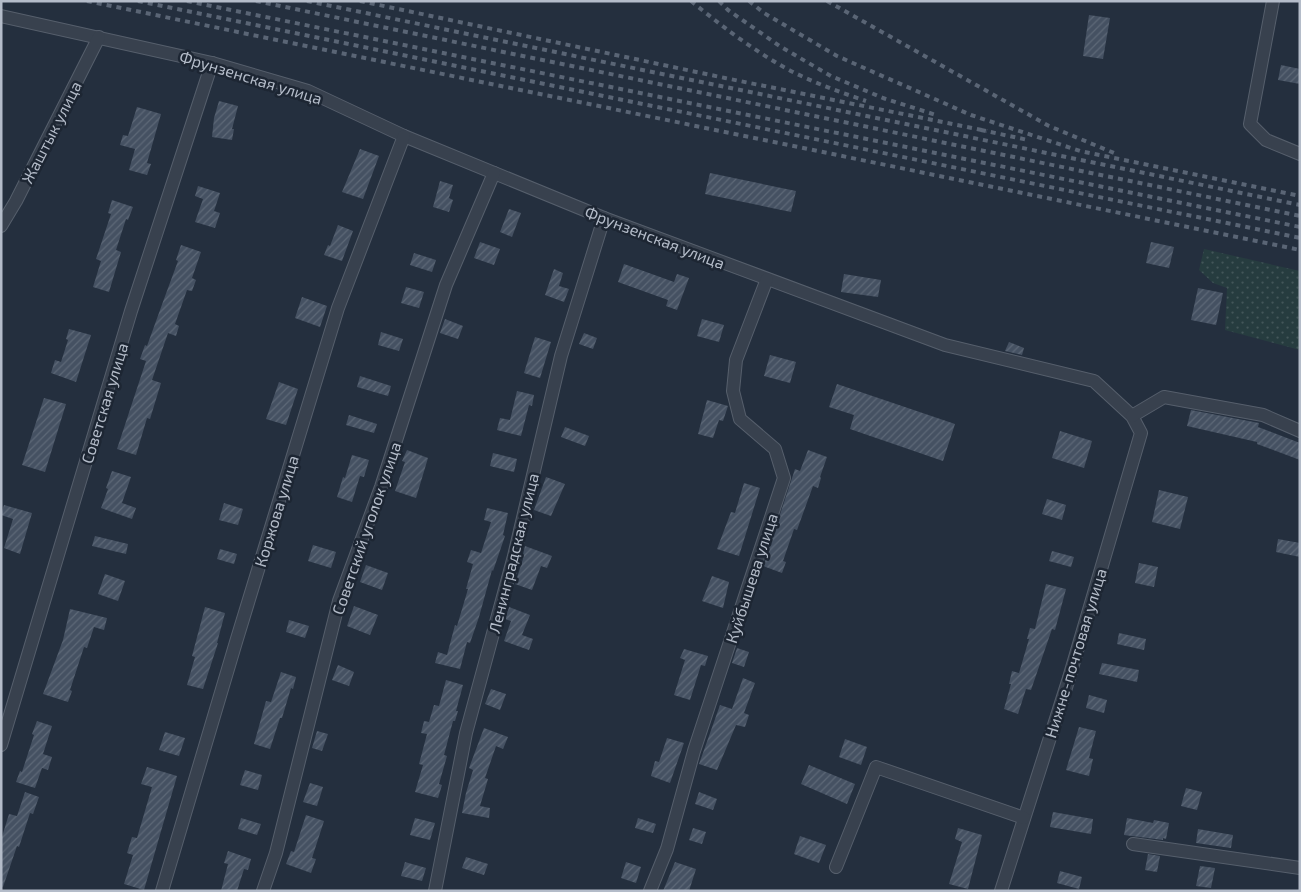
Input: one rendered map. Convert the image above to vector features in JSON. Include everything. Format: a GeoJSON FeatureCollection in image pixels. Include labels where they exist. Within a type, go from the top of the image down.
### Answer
{"type":"FeatureCollection","features":[{"type":"Feature","properties":{"kind":"street"},"geometry":{"type":"LineString","coordinates":[[1273,1],[1250,124],[1266,140],[1300,154]]}},
{"type":"Feature","properties":{"kind":"street","name":"Фрунзенская улица"},"geometry":{"type":"LineString","coordinates":[[1,16],[212,63],[308,91],[404,136],[604,218],[945,345],[1094,381],[1132,416]]}},
{"type":"Feature","properties":{"kind":"street","name":"Жаштык улица"},"geometry":{"type":"LineString","coordinates":[[1,226],[16,201],[98,37]]}},
{"type":"Feature","properties":{"kind":"street","name":"Советская улица"},"geometry":{"type":"LineString","coordinates":[[1,745],[131,311],[212,63]]}},
{"type":"Feature","properties":{"kind":"street","name":"Коржова улица"},"geometry":{"type":"LineString","coordinates":[[162,891],[338,308],[404,136]]}},
{"type":"Feature","properties":{"kind":"street","name":"Советский уголок улица"},"geometry":{"type":"LineString","coordinates":[[263,891],[276,853],[339,601],[381,487],[446,285],[494,173]]}},
{"type":"Feature","properties":{"kind":"street","name":"Ленинградская улица"},"geometry":{"type":"LineString","coordinates":[[435,891],[466,733],[514,556],[560,356],[604,218]]}},
{"type":"Feature","properties":{"kind":"street","name":"Куйбышева улица"},"geometry":{"type":"LineString","coordinates":[[650,891],[667,849],[694,751],[784,478],[775,449],[740,419],[733,391],[736,360],[767,279]]}},
{"type":"Feature","properties":{"kind":"street"},"geometry":{"type":"LineString","coordinates":[[1132,416],[1164,397],[1263,415],[1300,431]]}},
{"type":"Feature","properties":{"kind":"street","name":"Нижне-почтовая улица"},"geometry":{"type":"LineString","coordinates":[[1001,891],[1069,678],[1141,433],[1132,416]]}},
{"type":"Feature","properties":{"kind":"street"},"geometry":{"type":"LineString","coordinates":[[836,867],[876,767],[1024,818]]}},
{"type":"Feature","properties":{"kind":"street"},"geometry":{"type":"LineString","coordinates":[[1133,844],[1300,868]]}},
{"type":"Feature","properties":{"kind":"green space"},"geometry":{"type":"Polygon","coordinates":[[[1204,249],[1300,271],[1300,350],[1225,330],[1227,288],[1213,283],[1199,270],[1204,249]]]}},
{"type":"Feature","properties":{"kind":"building"},"geometry":{"type":"Polygon","coordinates":[[[1089,15],[1110,18],[1103,59],[1083,56],[1089,15]]]}},
{"type":"Feature","properties":{"kind":"building"},"geometry":{"type":"Polygon","coordinates":[[[1281,65],[1300,69],[1300,84],[1278,80],[1281,65]]]}},
{"type":"Feature","properties":{"kind":"building"},"geometry":{"type":"Polygon","coordinates":[[[219,101],[238,106],[232,129],[234,129],[232,140],[212,137],[214,118],[219,101]]]}},
{"type":"Feature","properties":{"kind":"building"},"geometry":{"type":"Polygon","coordinates":[[[137,107],[161,114],[147,163],[151,164],[147,175],[129,170],[135,149],[120,145],[123,135],[128,136],[137,107]]]}},
{"type":"Feature","properties":{"kind":"building"},"geometry":{"type":"Polygon","coordinates":[[[360,149],[379,156],[363,199],[342,192],[360,149]]]}},
{"type":"Feature","properties":{"kind":"building"},"geometry":{"type":"Polygon","coordinates":[[[710,173],[796,191],[791,212],[705,194],[710,173]]]}},
{"type":"Feature","properties":{"kind":"building"},"geometry":{"type":"Polygon","coordinates":[[[440,181],[453,185],[449,198],[453,200],[449,212],[433,207],[440,181]]]}},
{"type":"Feature","properties":{"kind":"building"},"geometry":{"type":"Polygon","coordinates":[[[198,186],[220,193],[214,211],[220,213],[215,228],[195,222],[203,199],[195,196],[198,186]]]}},
{"type":"Feature","properties":{"kind":"building"},"geometry":{"type":"Polygon","coordinates":[[[112,200],[133,207],[128,220],[126,219],[116,250],[121,252],[109,292],[93,287],[101,261],[96,259],[111,214],[108,213],[112,200]]]}},
{"type":"Feature","properties":{"kind":"building"},"geometry":{"type":"Polygon","coordinates":[[[509,209],[521,213],[512,237],[500,232],[509,209]]]}},
{"type":"Feature","properties":{"kind":"building"},"geometry":{"type":"Polygon","coordinates":[[[338,225],[353,231],[342,261],[324,255],[328,245],[330,246],[338,225]]]}},
{"type":"Feature","properties":{"kind":"building"},"geometry":{"type":"Polygon","coordinates":[[[480,242],[500,249],[494,265],[474,258],[480,242]]]}},
{"type":"Feature","properties":{"kind":"building"},"geometry":{"type":"Polygon","coordinates":[[[1151,242],[1174,247],[1169,268],[1146,263],[1151,242]]]}},
{"type":"Feature","properties":{"kind":"building"},"geometry":{"type":"Polygon","coordinates":[[[181,245],[201,252],[192,278],[196,280],[192,291],[187,290],[175,324],[179,326],[176,336],[168,333],[152,380],[161,383],[150,419],[147,418],[136,455],[117,449],[146,361],[140,359],[145,345],[147,346],[178,261],[176,260],[181,245]]]}},
{"type":"Feature","properties":{"kind":"building"},"geometry":{"type":"Polygon","coordinates":[[[414,253],[436,260],[432,272],[410,265],[414,253]]]}},
{"type":"Feature","properties":{"kind":"building"},"geometry":{"type":"Polygon","coordinates":[[[624,264],[674,282],[677,274],[689,278],[677,310],[666,306],[668,300],[618,282],[624,264]]]}},
{"type":"Feature","properties":{"kind":"building"},"geometry":{"type":"Polygon","coordinates":[[[554,269],[563,273],[559,286],[569,289],[564,302],[545,295],[554,269]]]}},
{"type":"Feature","properties":{"kind":"building"},"geometry":{"type":"Polygon","coordinates":[[[844,274],[881,280],[878,297],[841,292],[844,274]]]}},
{"type":"Feature","properties":{"kind":"building"},"geometry":{"type":"Polygon","coordinates":[[[406,287],[424,292],[419,308],[401,303],[406,287]]]}},
{"type":"Feature","properties":{"kind":"building"},"geometry":{"type":"Polygon","coordinates":[[[1198,288],[1223,293],[1216,325],[1191,320],[1198,288]]]}},
{"type":"Feature","properties":{"kind":"building"},"geometry":{"type":"Polygon","coordinates":[[[302,297],[327,306],[320,327],[295,318],[302,297]]]}},
{"type":"Feature","properties":{"kind":"building"},"geometry":{"type":"Polygon","coordinates":[[[445,319],[463,326],[458,339],[440,333],[445,319]]]}},
{"type":"Feature","properties":{"kind":"building"},"geometry":{"type":"Polygon","coordinates":[[[702,319],[724,325],[719,342],[697,336],[702,319]]]}},
{"type":"Feature","properties":{"kind":"building"},"geometry":{"type":"Polygon","coordinates":[[[69,329],[91,335],[76,382],[51,373],[55,360],[61,362],[68,340],[66,339],[69,329]]]}},
{"type":"Feature","properties":{"kind":"building"},"geometry":{"type":"Polygon","coordinates":[[[381,332],[403,339],[399,351],[378,345],[381,332]]]}},
{"type":"Feature","properties":{"kind":"building"},"geometry":{"type":"Polygon","coordinates":[[[584,333],[597,338],[593,349],[579,344],[584,333]]]}},
{"type":"Feature","properties":{"kind":"building"},"geometry":{"type":"Polygon","coordinates":[[[535,337],[551,342],[540,378],[524,373],[535,337]]]}},
{"type":"Feature","properties":{"kind":"building"},"geometry":{"type":"Polygon","coordinates":[[[1009,342],[1024,348],[1022,355],[1005,351],[1009,342]]]}},
{"type":"Feature","properties":{"kind":"building"},"geometry":{"type":"Polygon","coordinates":[[[770,355],[796,362],[790,383],[764,376],[770,355]]]}},
{"type":"Feature","properties":{"kind":"building"},"geometry":{"type":"Polygon","coordinates":[[[360,376],[391,386],[388,396],[357,387],[360,376]]]}},
{"type":"Feature","properties":{"kind":"building"},"geometry":{"type":"Polygon","coordinates":[[[279,382],[298,389],[286,425],[266,419],[279,382]]]}},
{"type":"Feature","properties":{"kind":"building"},"geometry":{"type":"Polygon","coordinates":[[[837,384],[955,424],[943,461],[850,429],[854,415],[829,407],[837,384]]]}},
{"type":"Feature","properties":{"kind":"building"},"geometry":{"type":"Polygon","coordinates":[[[517,391],[534,395],[532,406],[529,405],[521,436],[497,430],[500,418],[510,420],[517,391]]]}},
{"type":"Feature","properties":{"kind":"building"},"geometry":{"type":"Polygon","coordinates":[[[44,398],[66,404],[45,472],[22,465],[44,398]]]}},
{"type":"Feature","properties":{"kind":"building"},"geometry":{"type":"Polygon","coordinates":[[[707,400],[728,406],[723,421],[719,420],[713,438],[698,434],[707,400]]]}},
{"type":"Feature","properties":{"kind":"building"},"geometry":{"type":"Polygon","coordinates":[[[1191,410],[1259,423],[1258,427],[1300,443],[1300,460],[1257,444],[1257,442],[1187,426],[1191,410]]]}},
{"type":"Feature","properties":{"kind":"building"},"geometry":{"type":"Polygon","coordinates":[[[349,415],[377,424],[374,433],[346,425],[349,415]]]}},
{"type":"Feature","properties":{"kind":"building"},"geometry":{"type":"Polygon","coordinates":[[[565,427],[589,436],[585,446],[561,437],[565,427]]]}},
{"type":"Feature","properties":{"kind":"building"},"geometry":{"type":"Polygon","coordinates":[[[1060,431],[1092,441],[1084,468],[1052,458],[1060,431]]]}},
{"type":"Feature","properties":{"kind":"building"},"geometry":{"type":"Polygon","coordinates":[[[407,450],[428,458],[416,498],[395,491],[405,462],[402,461],[407,450]]]}},
{"type":"Feature","properties":{"kind":"building"},"geometry":{"type":"Polygon","coordinates":[[[808,450],[827,457],[818,488],[813,486],[797,530],[794,529],[783,561],[786,562],[782,573],[763,566],[795,469],[800,471],[808,450]]]}},
{"type":"Feature","properties":{"kind":"building"},"geometry":{"type":"Polygon","coordinates":[[[493,453],[517,459],[514,472],[490,466],[493,453]]]}},
{"type":"Feature","properties":{"kind":"building"},"geometry":{"type":"Polygon","coordinates":[[[352,455],[369,460],[364,477],[360,476],[352,502],[337,497],[352,455]]]}},
{"type":"Feature","properties":{"kind":"building"},"geometry":{"type":"Polygon","coordinates":[[[112,471],[131,477],[122,503],[136,508],[132,519],[101,508],[112,471]]]}},
{"type":"Feature","properties":{"kind":"building"},"geometry":{"type":"Polygon","coordinates":[[[546,477],[565,484],[551,516],[534,510],[546,477]]]}},
{"type":"Feature","properties":{"kind":"building"},"geometry":{"type":"Polygon","coordinates":[[[744,483],[760,488],[739,556],[717,549],[731,512],[735,513],[744,483]]]}},
{"type":"Feature","properties":{"kind":"building"},"geometry":{"type":"Polygon","coordinates":[[[1159,490],[1188,497],[1180,529],[1152,522],[1159,490]]]}},
{"type":"Feature","properties":{"kind":"building"},"geometry":{"type":"Polygon","coordinates":[[[1047,499],[1066,505],[1062,520],[1042,514],[1047,499]]]}},
{"type":"Feature","properties":{"kind":"building"},"geometry":{"type":"Polygon","coordinates":[[[224,503],[243,509],[238,525],[219,520],[224,503]]]}},
{"type":"Feature","properties":{"kind":"building"},"geometry":{"type":"Polygon","coordinates":[[[4,505],[32,513],[20,554],[4,548],[13,519],[1,515],[4,505]]]}},
{"type":"Feature","properties":{"kind":"building"},"geometry":{"type":"Polygon","coordinates":[[[487,508],[508,513],[503,535],[505,536],[492,570],[479,617],[470,643],[467,642],[460,669],[435,663],[438,652],[447,655],[455,625],[457,626],[473,564],[467,562],[471,550],[481,553],[491,522],[484,520],[487,508]]]}},
{"type":"Feature","properties":{"kind":"building"},"geometry":{"type":"Polygon","coordinates":[[[95,536],[128,544],[126,554],[92,546],[95,536]]]}},
{"type":"Feature","properties":{"kind":"building"},"geometry":{"type":"Polygon","coordinates":[[[1278,539],[1300,543],[1300,557],[1276,552],[1278,539]]]}},
{"type":"Feature","properties":{"kind":"building"},"geometry":{"type":"Polygon","coordinates":[[[313,545],[336,552],[331,568],[308,561],[313,545]]]}},
{"type":"Feature","properties":{"kind":"building"},"geometry":{"type":"Polygon","coordinates":[[[525,546],[552,556],[547,568],[541,566],[532,590],[515,584],[525,546]]]}},
{"type":"Feature","properties":{"kind":"building"},"geometry":{"type":"Polygon","coordinates":[[[220,549],[237,554],[234,564],[217,559],[220,549]]]}},
{"type":"Feature","properties":{"kind":"building"},"geometry":{"type":"Polygon","coordinates":[[[1052,551],[1074,557],[1071,567],[1049,561],[1052,551]]]}},
{"type":"Feature","properties":{"kind":"building"},"geometry":{"type":"Polygon","coordinates":[[[1139,563],[1158,567],[1154,587],[1135,583],[1139,563]]]}},
{"type":"Feature","properties":{"kind":"building"},"geometry":{"type":"Polygon","coordinates":[[[366,565],[388,573],[382,590],[360,582],[366,565]]]}},
{"type":"Feature","properties":{"kind":"building"},"geometry":{"type":"Polygon","coordinates":[[[105,574],[125,581],[118,601],[98,594],[105,574]]]}},
{"type":"Feature","properties":{"kind":"building"},"geometry":{"type":"Polygon","coordinates":[[[712,576],[729,582],[723,608],[702,601],[712,576]]]}},
{"type":"Feature","properties":{"kind":"building"},"geometry":{"type":"Polygon","coordinates":[[[1046,584],[1066,589],[1055,630],[1052,629],[1031,690],[1026,689],[1018,714],[1004,709],[1011,684],[1009,684],[1012,671],[1019,673],[1029,639],[1027,639],[1030,628],[1035,629],[1046,584]]]}},
{"type":"Feature","properties":{"kind":"building"},"geometry":{"type":"Polygon","coordinates":[[[354,606],[378,615],[370,635],[347,626],[354,606]]]}},
{"type":"Feature","properties":{"kind":"building"},"geometry":{"type":"Polygon","coordinates":[[[205,607],[225,613],[218,643],[203,689],[187,685],[195,657],[192,656],[205,607]]]}},
{"type":"Feature","properties":{"kind":"building"},"geometry":{"type":"Polygon","coordinates":[[[509,607],[530,615],[522,635],[533,639],[529,650],[504,641],[511,621],[505,619],[509,607]]]}},
{"type":"Feature","properties":{"kind":"building"},"geometry":{"type":"Polygon","coordinates":[[[70,609],[107,618],[104,630],[94,627],[87,648],[84,647],[68,702],[43,694],[63,640],[70,609]]]}},
{"type":"Feature","properties":{"kind":"building"},"geometry":{"type":"Polygon","coordinates":[[[289,620],[309,626],[305,638],[286,632],[289,620]]]}},
{"type":"Feature","properties":{"kind":"building"},"geometry":{"type":"Polygon","coordinates":[[[1119,633],[1146,639],[1144,650],[1117,644],[1119,633]]]}},
{"type":"Feature","properties":{"kind":"building"},"geometry":{"type":"Polygon","coordinates":[[[737,648],[749,652],[744,667],[732,663],[737,648]]]}},
{"type":"Feature","properties":{"kind":"building"},"geometry":{"type":"Polygon","coordinates":[[[684,649],[708,656],[705,666],[701,665],[690,700],[674,695],[685,660],[680,658],[684,649]]]}},
{"type":"Feature","properties":{"kind":"building"},"geometry":{"type":"Polygon","coordinates":[[[1102,663],[1139,670],[1137,682],[1099,674],[1102,663]]]}},
{"type":"Feature","properties":{"kind":"building"},"geometry":{"type":"Polygon","coordinates":[[[338,665],[354,672],[349,686],[332,680],[338,665]]]}},
{"type":"Feature","properties":{"kind":"building"},"geometry":{"type":"Polygon","coordinates":[[[281,672],[296,677],[270,749],[254,744],[266,701],[271,702],[281,672]]]}},
{"type":"Feature","properties":{"kind":"building"},"geometry":{"type":"Polygon","coordinates":[[[743,678],[755,683],[744,713],[749,715],[745,727],[736,725],[717,770],[699,764],[720,705],[732,709],[743,678]]]}},
{"type":"Feature","properties":{"kind":"building"},"geometry":{"type":"Polygon","coordinates":[[[446,680],[463,685],[456,711],[458,711],[455,721],[453,721],[444,755],[447,756],[439,784],[442,785],[438,798],[415,792],[423,765],[419,764],[427,734],[421,733],[424,721],[429,722],[434,705],[439,706],[446,680]]]}},
{"type":"Feature","properties":{"kind":"building"},"geometry":{"type":"Polygon","coordinates":[[[491,689],[506,694],[500,710],[485,704],[491,689]]]}},
{"type":"Feature","properties":{"kind":"building"},"geometry":{"type":"Polygon","coordinates":[[[1089,695],[1107,700],[1104,713],[1086,708],[1089,695]]]}},
{"type":"Feature","properties":{"kind":"building"},"geometry":{"type":"Polygon","coordinates":[[[37,721],[52,726],[43,754],[52,757],[48,770],[42,768],[35,788],[16,782],[20,771],[22,772],[37,721]]]}},
{"type":"Feature","properties":{"kind":"building"},"geometry":{"type":"Polygon","coordinates":[[[1079,727],[1096,731],[1089,758],[1093,759],[1089,776],[1066,770],[1079,727]]]}},
{"type":"Feature","properties":{"kind":"building"},"geometry":{"type":"Polygon","coordinates":[[[484,728],[508,737],[503,749],[496,746],[485,778],[488,779],[480,806],[490,808],[489,818],[462,813],[473,770],[469,768],[484,728]]]}},
{"type":"Feature","properties":{"kind":"building"},"geometry":{"type":"Polygon","coordinates":[[[317,731],[328,734],[322,751],[312,748],[317,731]]]}},
{"type":"Feature","properties":{"kind":"building"},"geometry":{"type":"Polygon","coordinates":[[[165,732],[185,738],[179,756],[159,750],[165,732]]]}},
{"type":"Feature","properties":{"kind":"building"},"geometry":{"type":"Polygon","coordinates":[[[667,738],[684,743],[670,783],[651,776],[655,761],[659,762],[667,738]]]}},
{"type":"Feature","properties":{"kind":"building"},"geometry":{"type":"Polygon","coordinates":[[[845,739],[867,747],[861,765],[839,757],[845,739]]]}},
{"type":"Feature","properties":{"kind":"building"},"geometry":{"type":"Polygon","coordinates":[[[809,765],[855,784],[847,804],[801,784],[809,765]]]}},
{"type":"Feature","properties":{"kind":"building"},"geometry":{"type":"Polygon","coordinates":[[[147,767],[177,776],[144,890],[124,884],[133,855],[127,853],[132,837],[137,838],[152,787],[141,784],[147,767]]]}},
{"type":"Feature","properties":{"kind":"building"},"geometry":{"type":"Polygon","coordinates":[[[245,770],[262,775],[258,790],[240,785],[245,770]]]}},
{"type":"Feature","properties":{"kind":"building"},"geometry":{"type":"Polygon","coordinates":[[[310,783],[323,787],[317,806],[303,802],[310,783]]]}},
{"type":"Feature","properties":{"kind":"building"},"geometry":{"type":"Polygon","coordinates":[[[1186,788],[1202,792],[1197,810],[1181,806],[1186,788]]]}},
{"type":"Feature","properties":{"kind":"building"},"geometry":{"type":"Polygon","coordinates":[[[25,792],[39,797],[33,814],[30,813],[3,887],[1,886],[1,840],[9,814],[17,816],[25,792]]]}},
{"type":"Feature","properties":{"kind":"building"},"geometry":{"type":"Polygon","coordinates":[[[699,792],[717,799],[713,810],[695,804],[699,792]]]}},
{"type":"Feature","properties":{"kind":"building"},"geometry":{"type":"Polygon","coordinates":[[[1053,812],[1093,819],[1091,834],[1050,827],[1053,812]]]}},
{"type":"Feature","properties":{"kind":"building"},"geometry":{"type":"Polygon","coordinates":[[[306,815],[324,821],[312,858],[316,859],[311,873],[286,864],[291,851],[294,852],[306,815]]]}},
{"type":"Feature","properties":{"kind":"building"},"geometry":{"type":"Polygon","coordinates":[[[241,818],[261,824],[257,835],[238,829],[241,818]]]}},
{"type":"Feature","properties":{"kind":"building"},"geometry":{"type":"Polygon","coordinates":[[[415,818],[435,823],[430,840],[410,835],[415,818]]]}},
{"type":"Feature","properties":{"kind":"building"},"geometry":{"type":"Polygon","coordinates":[[[638,818],[656,824],[653,833],[635,828],[638,818]]]}},
{"type":"Feature","properties":{"kind":"building"},"geometry":{"type":"Polygon","coordinates":[[[1127,818],[1153,823],[1154,820],[1169,823],[1166,839],[1124,835],[1127,818]]]}},
{"type":"Feature","properties":{"kind":"building"},"geometry":{"type":"Polygon","coordinates":[[[693,828],[706,832],[702,844],[689,840],[693,828]]]}},
{"type":"Feature","properties":{"kind":"building"},"geometry":{"type":"Polygon","coordinates":[[[958,828],[982,835],[968,889],[949,884],[962,842],[955,839],[958,828]]]}},
{"type":"Feature","properties":{"kind":"building"},"geometry":{"type":"Polygon","coordinates":[[[1198,829],[1233,835],[1231,848],[1196,843],[1198,829]]]}},
{"type":"Feature","properties":{"kind":"building"},"geometry":{"type":"Polygon","coordinates":[[[800,836],[826,845],[819,863],[794,854],[800,836]]]}},
{"type":"Feature","properties":{"kind":"building"},"geometry":{"type":"Polygon","coordinates":[[[228,851],[251,859],[248,870],[244,869],[237,891],[221,891],[228,864],[224,863],[228,851]]]}},
{"type":"Feature","properties":{"kind":"building"},"geometry":{"type":"Polygon","coordinates":[[[1148,854],[1160,856],[1157,872],[1145,870],[1148,854]]]}},
{"type":"Feature","properties":{"kind":"building"},"geometry":{"type":"Polygon","coordinates":[[[466,857],[488,864],[484,875],[462,868],[466,857]]]}},
{"type":"Feature","properties":{"kind":"building"},"geometry":{"type":"Polygon","coordinates":[[[405,862],[426,868],[422,881],[401,876],[405,862]]]}},
{"type":"Feature","properties":{"kind":"building"},"geometry":{"type":"Polygon","coordinates":[[[626,862],[641,867],[636,883],[621,878],[626,862]]]}},
{"type":"Feature","properties":{"kind":"building"},"geometry":{"type":"Polygon","coordinates":[[[675,862],[696,869],[689,891],[663,891],[675,862]]]}},
{"type":"Feature","properties":{"kind":"building"},"geometry":{"type":"Polygon","coordinates":[[[1200,866],[1215,868],[1211,888],[1196,886],[1200,866]]]}},
{"type":"Feature","properties":{"kind":"building"},"geometry":{"type":"Polygon","coordinates":[[[1060,871],[1082,877],[1079,889],[1057,883],[1060,871]]]}},
{"type":"Feature","properties":{"kind":"railway"},"geometry":{"type":"LineString","coordinates":[[87,1],[1300,250]]}},
{"type":"Feature","properties":{"kind":"railway"},"geometry":{"type":"LineString","coordinates":[[138,1],[1300,238]]}},
{"type":"Feature","properties":{"kind":"railway"},"geometry":{"type":"LineString","coordinates":[[187,1],[1300,227]]}},
{"type":"Feature","properties":{"kind":"railway"},"geometry":{"type":"LineString","coordinates":[[256,1],[1300,216]]}},
{"type":"Feature","properties":{"kind":"railway"},"geometry":{"type":"LineString","coordinates":[[307,1],[1300,205]]}},
{"type":"Feature","properties":{"kind":"railway"},"geometry":{"type":"LineString","coordinates":[[360,1],[987,131]]}},
{"type":"Feature","properties":{"kind":"railway"},"geometry":{"type":"LineString","coordinates":[[691,1],[742,41],[786,68],[819,84],[866,101]]}},
{"type":"Feature","properties":{"kind":"railway"},"geometry":{"type":"LineString","coordinates":[[719,1],[728,10],[781,47],[831,76],[883,98],[936,115]]}},
{"type":"Feature","properties":{"kind":"railway"},"geometry":{"type":"LineString","coordinates":[[749,1],[764,13],[837,56],[971,115],[1080,151],[1300,196]]}},
{"type":"Feature","properties":{"kind":"railway"},"geometry":{"type":"LineString","coordinates":[[827,1],[1049,126],[1114,153]]}},
{"type":"Feature","properties":{"kind":"railway"},"geometry":{"type":"LineString","coordinates":[[981,130],[1028,140]]}}]}
